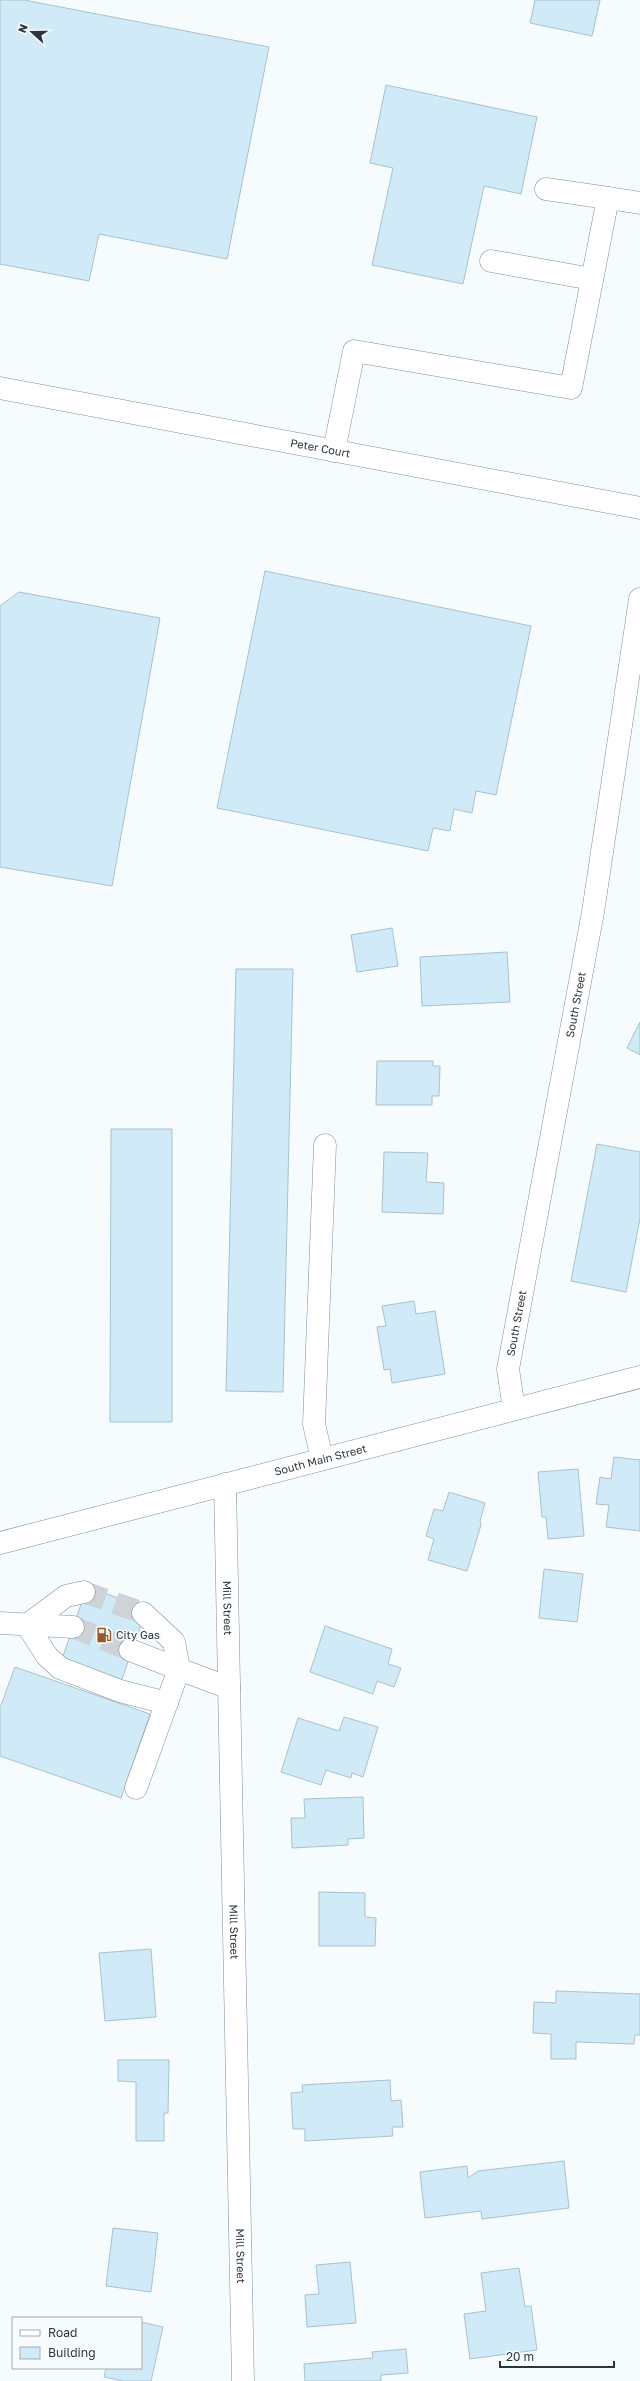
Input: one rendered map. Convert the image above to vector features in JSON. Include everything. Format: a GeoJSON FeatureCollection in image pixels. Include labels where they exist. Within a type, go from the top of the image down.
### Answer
{"type":"FeatureCollection","features":[{"type":"Feature","properties":{"kind":"street"},"geometry":{"type":"LineString","coordinates":[[546,189],[640,204]]}},
{"type":"Feature","properties":{"kind":"street"},"geometry":{"type":"LineString","coordinates":[[334,451],[354,351],[571,388],[608,198]]}},
{"type":"Feature","properties":{"kind":"street"},"geometry":{"type":"LineString","coordinates":[[491,261],[592,279]]}},
{"type":"Feature","properties":{"kind":"street","name":"Peter Court"},"geometry":{"type":"LineString","coordinates":[[0,388],[640,508]]}},
{"type":"Feature","properties":{"kind":"street","name":"South Street"},"geometry":{"type":"LineString","coordinates":[[514,1409],[508,1370],[593,912],[640,599]]}},
{"type":"Feature","properties":{"kind":"street"},"geometry":{"type":"LineString","coordinates":[[322,1459],[314,1424],[325,1145]]}},
{"type":"Feature","properties":{"kind":"street","name":"South Main Street"},"geometry":{"type":"LineString","coordinates":[[0,1543],[640,1377]]}},
{"type":"Feature","properties":{"kind":"street","name":"Mill Street"},"geometry":{"type":"LineString","coordinates":[[225,1484],[243,2381]]}},
{"type":"Feature","properties":{"kind":"street"},"geometry":{"type":"LineString","coordinates":[[27,1625],[66,1596],[84,1592]]}},
{"type":"Feature","properties":{"kind":"street"},"geometry":{"type":"LineString","coordinates":[[136,1788],[179,1669],[174,1642],[143,1613]]}},
{"type":"Feature","properties":{"kind":"street"},"geometry":{"type":"LineString","coordinates":[[0,1623],[73,1627]]}},
{"type":"Feature","properties":{"kind":"street"},"geometry":{"type":"LineString","coordinates":[[27,1625],[47,1656],[60,1668],[120,1691],[167,1703]]}},
{"type":"Feature","properties":{"kind":"street"},"geometry":{"type":"LineString","coordinates":[[130,1650],[229,1688]]}},
{"type":"Feature","properties":{"kind":"building"},"geometry":{"type":"Polygon","coordinates":[[[0,0],[24,0],[269,47],[227,259],[99,234],[89,281],[0,264],[0,0]]]}},
{"type":"Feature","properties":{"kind":"building"},"geometry":{"type":"Polygon","coordinates":[[[535,0],[600,0],[592,36],[530,23],[535,0]]]}},
{"type":"Feature","properties":{"kind":"building"},"geometry":{"type":"Polygon","coordinates":[[[386,85],[537,117],[521,194],[484,186],[463,284],[372,265],[393,168],[370,163],[386,85]]]}},
{"type":"Feature","properties":{"kind":"building"},"geometry":{"type":"Polygon","coordinates":[[[265,571],[531,626],[496,795],[476,791],[472,813],[454,809],[450,831],[433,828],[428,851],[217,808],[265,571]]]}},
{"type":"Feature","properties":{"kind":"building"},"geometry":{"type":"Polygon","coordinates":[[[19,592],[160,618],[112,886],[0,867],[0,606],[19,592]]]}},
{"type":"Feature","properties":{"kind":"building"},"geometry":{"type":"Polygon","coordinates":[[[392,928],[398,966],[357,972],[351,935],[392,928]]]}},
{"type":"Feature","properties":{"kind":"building"},"geometry":{"type":"Polygon","coordinates":[[[507,952],[510,1002],[422,1006],[420,957],[507,952]]]}},
{"type":"Feature","properties":{"kind":"building"},"geometry":{"type":"Polygon","coordinates":[[[236,969],[293,969],[283,1392],[226,1391],[236,969]]]}},
{"type":"Feature","properties":{"kind":"building"},"geometry":{"type":"Polygon","coordinates":[[[640,1022],[640,1055],[627,1048],[640,1022]]]}},
{"type":"Feature","properties":{"kind":"building"},"geometry":{"type":"Polygon","coordinates":[[[377,1061],[433,1061],[433,1066],[440,1066],[439,1096],[432,1096],[432,1105],[376,1105],[377,1061]]]}},
{"type":"Feature","properties":{"kind":"building"},"geometry":{"type":"Polygon","coordinates":[[[111,1129],[172,1129],[172,1422],[110,1422],[111,1129]]]}},
{"type":"Feature","properties":{"kind":"building"},"geometry":{"type":"Polygon","coordinates":[[[597,1144],[640,1152],[640,1218],[626,1292],[571,1281],[597,1144]]]}},
{"type":"Feature","properties":{"kind":"building"},"geometry":{"type":"Polygon","coordinates":[[[384,1152],[428,1153],[426,1182],[444,1183],[443,1214],[382,1212],[384,1152]]]}},
{"type":"Feature","properties":{"kind":"building"},"geometry":{"type":"Polygon","coordinates":[[[414,1301],[416,1314],[435,1311],[445,1374],[392,1383],[390,1369],[384,1370],[377,1327],[386,1326],[382,1306],[414,1301]]]}},
{"type":"Feature","properties":{"kind":"building"},"geometry":{"type":"Polygon","coordinates":[[[614,1457],[640,1460],[640,1531],[606,1527],[609,1505],[596,1504],[600,1477],[611,1479],[614,1457]]]}},
{"type":"Feature","properties":{"kind":"building"},"geometry":{"type":"Polygon","coordinates":[[[578,1469],[584,1536],[548,1539],[546,1517],[542,1517],[538,1472],[578,1469]]]}},
{"type":"Feature","properties":{"kind":"building"},"geometry":{"type":"Polygon","coordinates":[[[449,1492],[485,1503],[480,1521],[481,1525],[467,1571],[428,1560],[434,1539],[426,1536],[434,1509],[443,1511],[449,1492]]]}},
{"type":"Feature","properties":{"kind":"building"},"geometry":{"type":"Polygon","coordinates":[[[544,1569],[583,1574],[577,1622],[539,1618],[544,1569]]]}},
{"type":"Feature","properties":{"kind":"building","name":"City Gas"},"geometry":{"type":"Polygon","coordinates":[[[87,1587],[147,1608],[121,1682],[61,1662],[87,1587]]]}},
{"type":"Feature","properties":{"kind":"building"},"geometry":{"type":"Polygon","coordinates":[[[325,1626],[392,1649],[388,1664],[401,1668],[394,1687],[377,1681],[373,1694],[310,1672],[325,1626]]]}},
{"type":"Feature","properties":{"kind":"building"},"geometry":{"type":"Polygon","coordinates":[[[15,1667],[150,1714],[121,1798],[0,1756],[0,1708],[15,1667]]]}},
{"type":"Feature","properties":{"kind":"building"},"geometry":{"type":"Polygon","coordinates":[[[344,1717],[378,1727],[363,1777],[352,1773],[351,1778],[326,1770],[321,1785],[281,1772],[298,1718],[339,1731],[344,1717]]]}},
{"type":"Feature","properties":{"kind":"building"},"geometry":{"type":"Polygon","coordinates":[[[363,1797],[364,1838],[348,1839],[348,1845],[292,1848],[291,1818],[305,1818],[304,1799],[363,1797]]]}},
{"type":"Feature","properties":{"kind":"building"},"geometry":{"type":"Polygon","coordinates":[[[319,1892],[365,1893],[365,1917],[376,1918],[375,1946],[319,1946],[319,1892]]]}},
{"type":"Feature","properties":{"kind":"building"},"geometry":{"type":"Polygon","coordinates":[[[151,1949],[156,2017],[105,2021],[99,1953],[151,1949]]]}},
{"type":"Feature","properties":{"kind":"building"},"geometry":{"type":"Polygon","coordinates":[[[556,1991],[640,1994],[640,2035],[635,2035],[634,2044],[576,2042],[576,2059],[551,2059],[551,2034],[533,2033],[534,2002],[556,2003],[556,1991]]]}},
{"type":"Feature","properties":{"kind":"building"},"geometry":{"type":"Polygon","coordinates":[[[118,2060],[169,2060],[168,2113],[164,2113],[164,2141],[136,2141],[136,2082],[118,2081],[118,2060]]]}},
{"type":"Feature","properties":{"kind":"building"},"geometry":{"type":"Polygon","coordinates":[[[390,2080],[391,2101],[401,2100],[403,2127],[392,2127],[393,2136],[305,2141],[305,2129],[293,2129],[291,2093],[303,2092],[302,2085],[390,2080]]]}},
{"type":"Feature","properties":{"kind":"building"},"geometry":{"type":"Polygon","coordinates":[[[564,2161],[569,2208],[482,2219],[481,2211],[425,2218],[420,2172],[467,2166],[468,2178],[478,2171],[564,2161]]]}},
{"type":"Feature","properties":{"kind":"building"},"geometry":{"type":"Polygon","coordinates":[[[113,2228],[158,2233],[151,2292],[106,2286],[113,2228]]]}},
{"type":"Feature","properties":{"kind":"building"},"geometry":{"type":"Polygon","coordinates":[[[350,2262],[356,2323],[307,2327],[305,2295],[319,2294],[316,2265],[350,2262]]]}},
{"type":"Feature","properties":{"kind":"building"},"geometry":{"type":"Polygon","coordinates":[[[519,2268],[525,2307],[531,2306],[537,2350],[470,2359],[464,2314],[486,2311],[481,2273],[519,2268]]]}},
{"type":"Feature","properties":{"kind":"building"},"geometry":{"type":"Polygon","coordinates":[[[142,2322],[163,2327],[151,2381],[123,2381],[104,2377],[106,2369],[142,2369],[142,2322]]]}},
{"type":"Feature","properties":{"kind":"building"},"geometry":{"type":"Polygon","coordinates":[[[406,2349],[408,2373],[381,2375],[381,2381],[305,2381],[304,2364],[373,2358],[372,2352],[406,2349]]]}},
{"type":"Feature","properties":{"kind":"tunnel"},"geometry":{"type":"LineString","coordinates":[[84,1592],[143,1613]]}},
{"type":"Feature","properties":{"kind":"tunnel"},"geometry":{"type":"LineString","coordinates":[[73,1627],[130,1650]]}},
{"type":"Feature","properties":{"kind":"place","name":"City Gas"},"geometry":{"type":"Point","coordinates":[104,1635]}}]}
